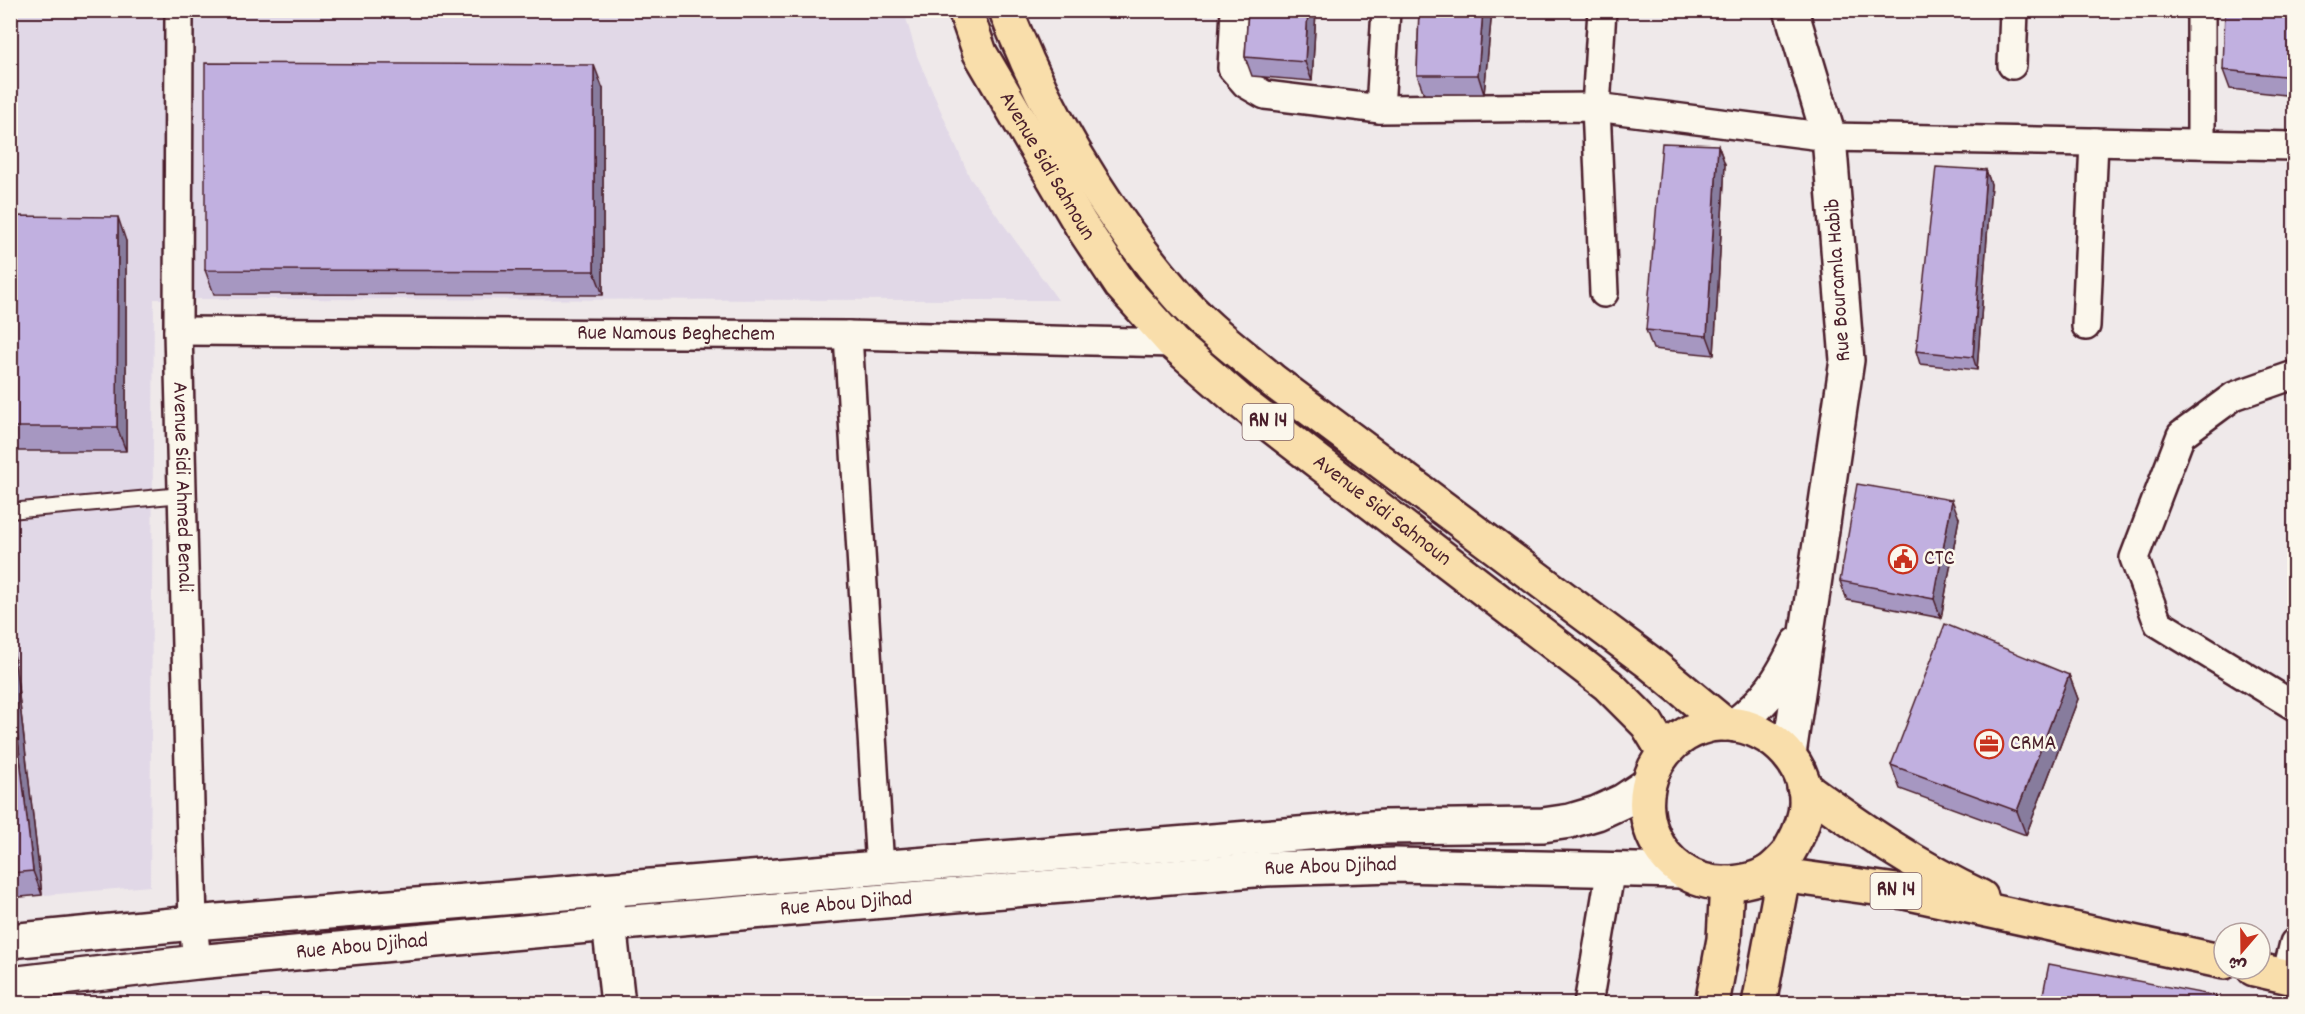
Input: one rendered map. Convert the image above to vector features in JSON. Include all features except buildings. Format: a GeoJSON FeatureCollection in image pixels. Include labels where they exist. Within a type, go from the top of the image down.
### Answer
{"type":"FeatureCollection","features":[{"type":"Feature","properties":{"kind":"main road","name":"Avenue Sidi Sahnoun"},"geometry":{"type":"LineString","coordinates":[[965,10],[980,53],[1081,225],[1121,285],[1173,343],[1242,403],[1608,685],[1647,724],[1664,752]]}},
{"type":"Feature","properties":{"kind":"main road","name":"Avenue Sidi Sahnoun"},"geometry":{"type":"LineString","coordinates":[[1006,10],[1046,102],[1108,203],[1175,294],[1273,381],[1730,724]]}},
{"type":"Feature","properties":{"kind":"main road","name":"Rue Bouramla Habib"},"geometry":{"type":"LineString","coordinates":[[1788,754],[1847,360],[1829,137],[1791,10]]}},
{"type":"Feature","properties":{"kind":"main road"},"geometry":{"type":"LineString","coordinates":[[1730,724],[1761,705],[1775,687],[1808,624]]}},
{"type":"Feature","properties":{"kind":"main road"},"geometry":{"type":"LineString","coordinates":[[1759,1004],[1779,867],[1800,834],[1805,811],[1804,787],[1797,768],[1788,754],[1771,738],[1754,729],[1730,724],[1701,727],[1681,738],[1664,752],[1647,786],[1646,810],[1652,834],[1664,855],[1683,871],[1712,883],[1741,882],[1779,867]]}},
{"type":"Feature","properties":{"kind":"main road","name":"Rue Abou Djihad"},"geometry":{"type":"LineString","coordinates":[[10,941],[193,923],[1384,827],[1543,825],[1570,821],[1598,813],[1647,786]]}},
{"type":"Feature","properties":{"kind":"main road","name":"RN 14"},"geometry":{"type":"LineString","coordinates":[[1804,787],[1909,859],[1965,890],[2023,917]]}},
{"type":"Feature","properties":{"kind":"main road","name":"Rue Abou Djihad"},"geometry":{"type":"LineString","coordinates":[[25,990],[197,962],[1266,868],[1383,865],[1683,871]]}},
{"type":"Feature","properties":{"kind":"main road","name":"RN 14"},"geometry":{"type":"LineString","coordinates":[[1779,867],[2023,917],[2212,959]]}},
{"type":"Feature","properties":{"kind":"main road"},"geometry":{"type":"LineString","coordinates":[[1712,1004],[1724,939],[1727,883]]}},
{"type":"Feature","properties":{"kind":"main road"},"geometry":{"type":"LineString","coordinates":[[606,890],[618,1004]]}},
{"type":"Feature","properties":{"kind":"main road"},"geometry":{"type":"LineString","coordinates":[[2272,973],[2290,977]]}},
{"type":"Feature","properties":{"kind":"street","name":"Avenue Sidi Ahmed Benali"},"geometry":{"type":"LineString","coordinates":[[179,10],[178,331],[193,923],[197,962]]}},
{"type":"Feature","properties":{"kind":"street"},"geometry":{"type":"LineString","coordinates":[[1234,10],[1232,68],[1246,84],[1265,95],[1380,108],[1596,107],[1829,137],[2295,146]]}},
{"type":"Feature","properties":{"kind":"street"},"geometry":{"type":"LineString","coordinates":[[1380,108],[1386,10]]}},
{"type":"Feature","properties":{"kind":"street"},"geometry":{"type":"LineString","coordinates":[[1602,10],[1596,107],[1604,293]]}},
{"type":"Feature","properties":{"kind":"street"},"geometry":{"type":"LineString","coordinates":[[2012,65],[2014,10]]}},
{"type":"Feature","properties":{"kind":"street"},"geometry":{"type":"LineString","coordinates":[[2201,10],[2201,144]]}},
{"type":"Feature","properties":{"kind":"street"},"geometry":{"type":"LineString","coordinates":[[2086,326],[2094,142]]}},
{"type":"Feature","properties":{"kind":"street","name":"Rue Namous Beghechem"},"geometry":{"type":"LineString","coordinates":[[178,331],[848,335],[1173,343]]}},
{"type":"Feature","properties":{"kind":"street"},"geometry":{"type":"LineString","coordinates":[[848,335],[879,869]]}},
{"type":"Feature","properties":{"kind":"street"},"geometry":{"type":"LineString","coordinates":[[2295,375],[2234,396],[2181,435],[2134,558],[2158,623],[2295,706]]}},
{"type":"Feature","properties":{"kind":"street"},"geometry":{"type":"LineString","coordinates":[[1588,1004],[1611,868]]}},
{"type":"Feature","properties":{"kind":"street"},"geometry":{"type":"LineString","coordinates":[[2290,977],[2295,942]]}},
{"type":"Feature","properties":{"kind":"lane"},"geometry":{"type":"LineString","coordinates":[[10,511],[182,495]]}},
{"type":"Feature","properties":{"kind":"shaded area"},"geometry":{"type":"Polygon","coordinates":[[[11,11],[904,11],[917,56],[970,178],[1058,300],[154,299],[150,886],[11,898],[11,11]]]}},
{"type":"Feature","properties":{"kind":"place","name":"CTC"},"geometry":{"type":"Point","coordinates":[1903,559]}},
{"type":"Feature","properties":{"kind":"place","name":"CRMA"},"geometry":{"type":"Point","coordinates":[1989,744]}}]}
